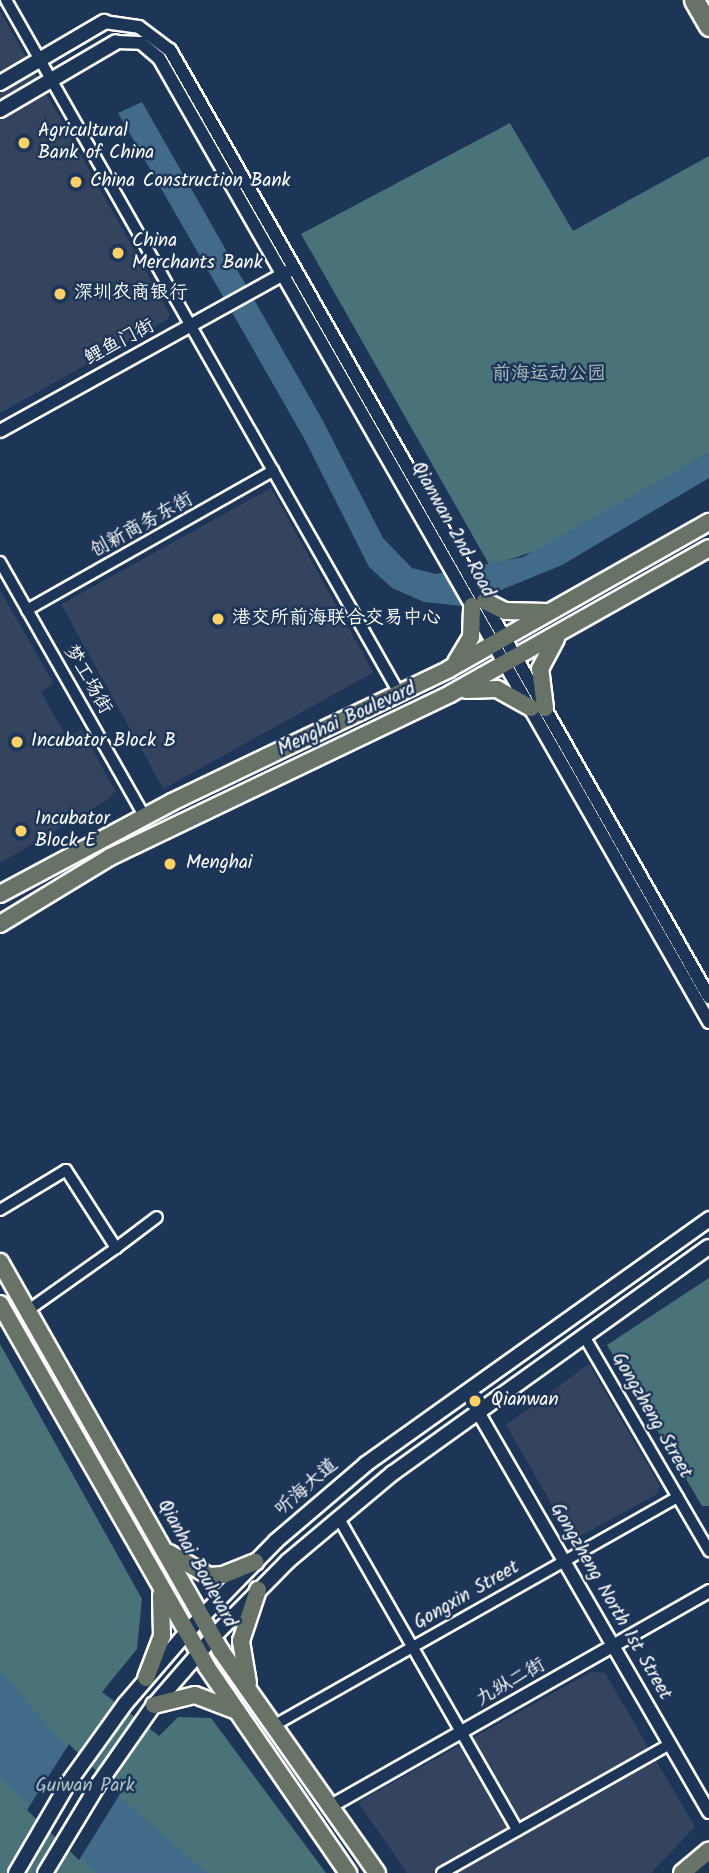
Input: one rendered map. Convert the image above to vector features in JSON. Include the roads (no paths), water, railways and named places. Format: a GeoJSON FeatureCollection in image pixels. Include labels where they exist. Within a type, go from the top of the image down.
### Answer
{"type":"FeatureCollection","features":[{"type":"Feature","properties":{"kind":"highway"},"geometry":{"type":"LineString","coordinates":[[694,0],[709,26]]}},
{"type":"Feature","properties":{"kind":"main road"},"geometry":{"type":"LineString","coordinates":[[0,83],[104,22]]}},
{"type":"Feature","properties":{"kind":"main road"},"geometry":{"type":"LineString","coordinates":[[0,110],[50,78],[116,42]]}},
{"type":"Feature","properties":{"kind":"main road","name":"Menghai Boulevard"},"geometry":{"type":"LineString","coordinates":[[0,894],[144,816],[449,669],[709,522]]}},
{"type":"Feature","properties":{"kind":"main road","name":"Menghai Boulevard"},"geometry":{"type":"LineString","coordinates":[[0,924],[110,857],[450,694],[511,662],[709,548]]}},
{"type":"Feature","properties":{"kind":"main road"},"geometry":{"type":"LineString","coordinates":[[449,669],[471,637],[478,604],[518,613],[562,606]]}},
{"type":"Feature","properties":{"kind":"main road"},"geometry":{"type":"LineString","coordinates":[[450,694],[473,688],[497,689],[538,708],[540,668],[563,633]]}},
{"type":"Feature","properties":{"kind":"main road","name":"听海大道"},"geometry":{"type":"LineString","coordinates":[[16,1873],[63,1790],[125,1704],[186,1633],[255,1562],[366,1464],[709,1219]]}},
{"type":"Feature","properties":{"kind":"main road"},"geometry":{"type":"LineString","coordinates":[[45,1873],[154,1705],[198,1653],[258,1590],[338,1517],[478,1412],[709,1247]]}},
{"type":"Feature","properties":{"kind":"main road","name":"Qianhai Boulevard"},"geometry":{"type":"LineString","coordinates":[[0,1262],[213,1637],[251,1696],[377,1873]]}},
{"type":"Feature","properties":{"kind":"main road"},"geometry":{"type":"LineString","coordinates":[[0,1304],[198,1653],[348,1873]]}},
{"type":"Feature","properties":{"kind":"main road"},"geometry":{"type":"LineString","coordinates":[[163,1548],[179,1562],[209,1576],[223,1575],[255,1562]]}},
{"type":"Feature","properties":{"kind":"main road"},"geometry":{"type":"LineString","coordinates":[[146,1678],[162,1636],[160,1585]]}},
{"type":"Feature","properties":{"kind":"main road"},"geometry":{"type":"LineString","coordinates":[[251,1696],[241,1641],[258,1590]]}},
{"type":"Feature","properties":{"kind":"main road"},"geometry":{"type":"LineString","coordinates":[[154,1705],[170,1698],[195,1695],[236,1711]]}},
{"type":"Feature","properties":{"kind":"main road"},"geometry":{"type":"LineString","coordinates":[[682,1873],[709,1850]]}},
{"type":"Feature","properties":{"kind":"main road"},"geometry":{"type":"LineString","coordinates":[[701,1873],[709,1865]]}},
{"type":"Feature","properties":{"kind":"street"},"geometry":{"type":"LineString","coordinates":[[6,0],[399,693]]}},
{"type":"Feature","properties":{"kind":"street"},"geometry":{"type":"LineString","coordinates":[[104,22],[139,27],[164,54]]}},
{"type":"Feature","properties":{"kind":"street"},"geometry":{"type":"LineString","coordinates":[[116,42],[141,43],[164,54]]}},
{"type":"Feature","properties":{"kind":"street","name":"Qianwan 2nd Road"},"geometry":{"type":"LineString","coordinates":[[164,54],[511,662],[709,997]]}},
{"type":"Feature","properties":{"kind":"street","name":"鲤鱼门街"},"geometry":{"type":"LineString","coordinates":[[0,431],[289,271]]}},
{"type":"Feature","properties":{"kind":"street","name":"创新商务东街"},"geometry":{"type":"LineString","coordinates":[[27,610],[273,471]]}},
{"type":"Feature","properties":{"kind":"street","name":"梦工场街"},"geometry":{"type":"LineString","coordinates":[[0,562],[144,816]]}},
{"type":"Feature","properties":{"kind":"street","name":"Qianwan 2nd Road"},"geometry":{"type":"LineString","coordinates":[[538,708],[709,1022]]}},
{"type":"Feature","properties":{"kind":"street"},"geometry":{"type":"LineString","coordinates":[[0,1210],[66,1170],[116,1248]]}},
{"type":"Feature","properties":{"kind":"street"},"geometry":{"type":"LineString","coordinates":[[27,1311],[158,1217]]}},
{"type":"Feature","properties":{"kind":"street","name":"Gongzheng Street"},"geometry":{"type":"LineString","coordinates":[[584,1336],[709,1551]]}},
{"type":"Feature","properties":{"kind":"street","name":"Gongzheng North 1st Street"},"geometry":{"type":"LineString","coordinates":[[478,1412],[709,1812]]}},
{"type":"Feature","properties":{"kind":"street","name":"Gongxin Street"},"geometry":{"type":"LineString","coordinates":[[273,1726],[678,1497]]}},
{"type":"Feature","properties":{"kind":"street"},"geometry":{"type":"LineString","coordinates":[[338,1517],[517,1830]]}},
{"type":"Feature","properties":{"kind":"street","name":"九纵二街"},"geometry":{"type":"LineString","coordinates":[[331,1806],[709,1591]]}},
{"type":"Feature","properties":{"kind":"street"},"geometry":{"type":"LineString","coordinates":[[442,1873],[670,1744]]}},
{"type":"Feature","properties":{"kind":"place","name":"Agricultural Bank of China"},"geometry":{"type":"Point","coordinates":[24,143]}},
{"type":"Feature","properties":{"kind":"place","name":"China Construction Bank"},"geometry":{"type":"Point","coordinates":[76,182]}},
{"type":"Feature","properties":{"kind":"place","name":"China Merchants Bank"},"geometry":{"type":"Point","coordinates":[118,253]}},
{"type":"Feature","properties":{"kind":"place","name":"深圳农商银行"},"geometry":{"type":"Point","coordinates":[60,294]}},
{"type":"Feature","properties":{"kind":"place","name":"港交所前海联合交易中心"},"geometry":{"type":"Point","coordinates":[218,619]}},
{"type":"Feature","properties":{"kind":"place","name":"Incubator Block B"},"geometry":{"type":"Point","coordinates":[17,742]}},
{"type":"Feature","properties":{"kind":"place","name":"Incubator Block E"},"geometry":{"type":"Point","coordinates":[21,831]}},
{"type":"Feature","properties":{"kind":"place","name":"Menghai"},"geometry":{"type":"Point","coordinates":[170,864]}},
{"type":"Feature","properties":{"kind":"place","name":"Qianwan"},"geometry":{"type":"Point","coordinates":[475,1401]}},
{"type":"Feature","properties":{"kind":"park label","name":"前海运动公园"},"geometry":{"type":"Point","coordinates":[549,375]}},
{"type":"Feature","properties":{"kind":"park label","name":"Guiwan Park"},"geometry":{"type":"Point","coordinates":[85,1787]}}]}
